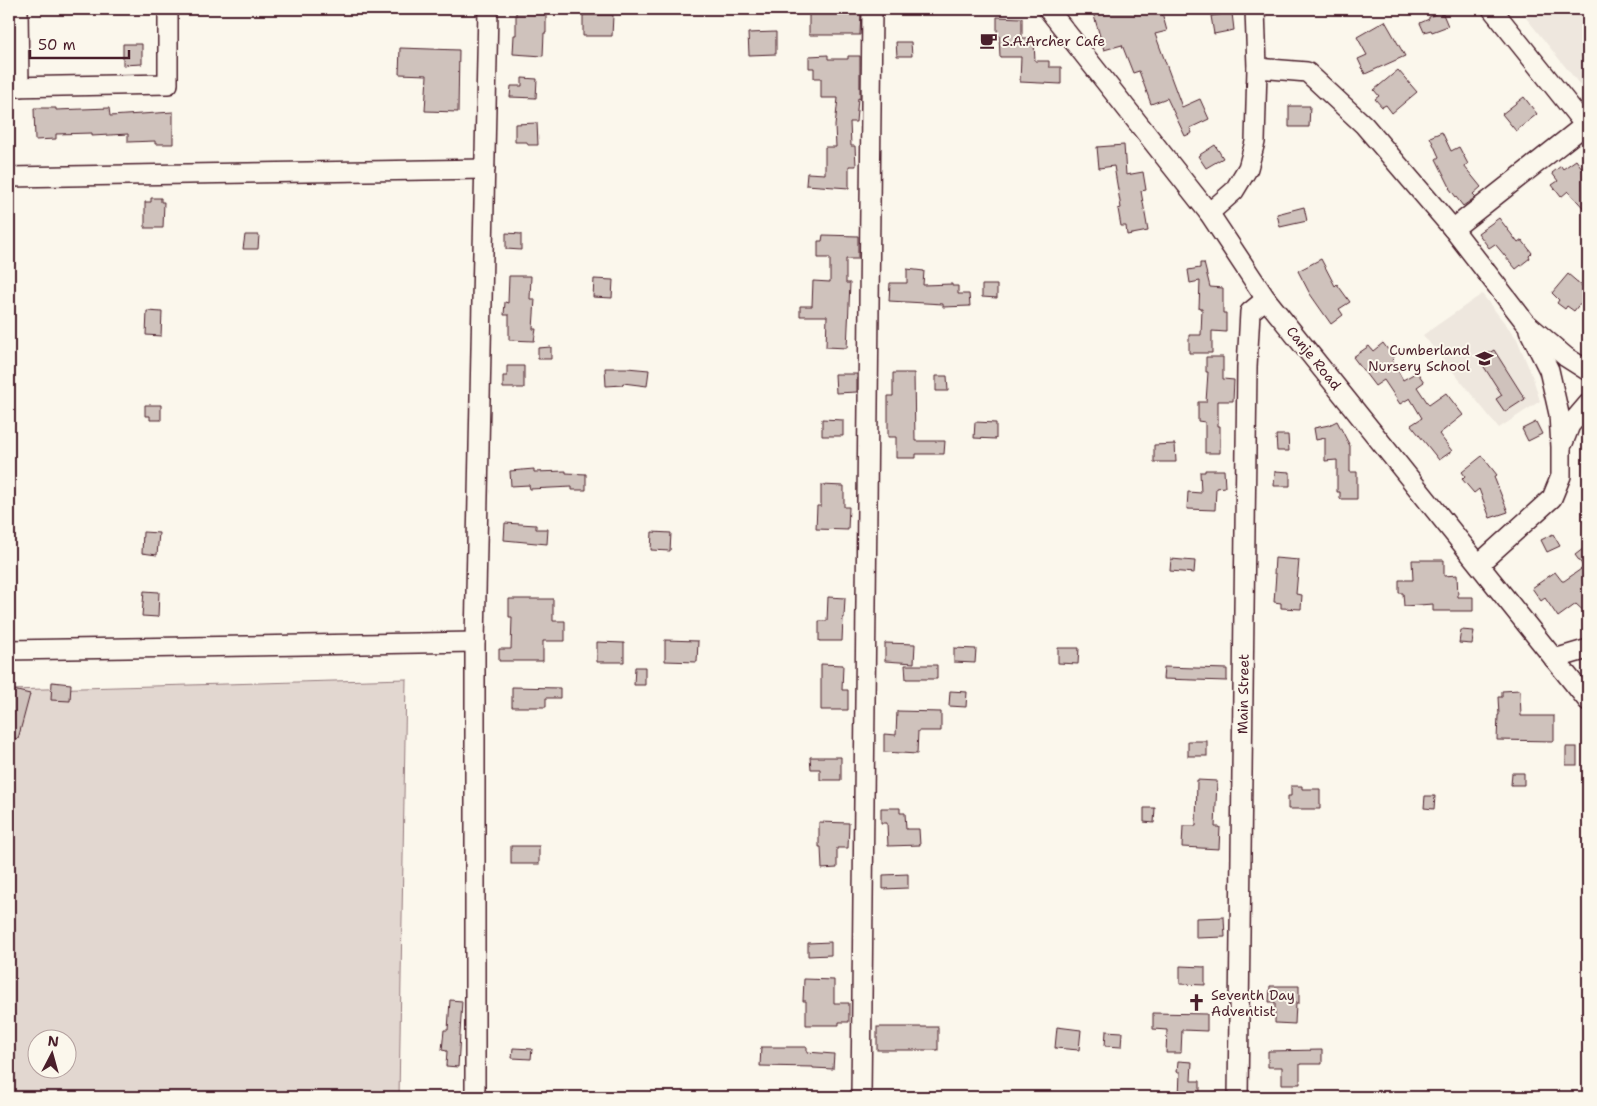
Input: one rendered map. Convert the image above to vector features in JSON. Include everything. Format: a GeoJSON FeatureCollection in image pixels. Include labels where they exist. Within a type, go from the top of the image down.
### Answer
{"type":"FeatureCollection","features":[{"type":"Feature","properties":{"kind":"street"},"geometry":{"type":"LineString","coordinates":[[18,9],[14,87],[168,84],[168,9]]}},
{"type":"Feature","properties":{"kind":"street"},"geometry":{"type":"LineString","coordinates":[[474,1097],[475,642],[488,9]]}},
{"type":"Feature","properties":{"kind":"street"},"geometry":{"type":"LineString","coordinates":[[861,1097],[872,9]]}},
{"type":"Feature","properties":{"kind":"street","name":"Canje Road"},"geometry":{"type":"LineString","coordinates":[[1048,9],[1210,212],[1266,299],[1588,701]]}},
{"type":"Feature","properties":{"kind":"street"},"geometry":{"type":"LineString","coordinates":[[1210,212],[1234,191],[1248,168],[1255,142],[1257,68],[1255,9]]}},
{"type":"Feature","properties":{"kind":"street"},"geometry":{"type":"LineString","coordinates":[[1454,229],[1586,127],[1492,9]]}},
{"type":"Feature","properties":{"kind":"street"},"geometry":{"type":"LineString","coordinates":[[1257,68],[1307,72],[1364,125],[1454,229],[1524,322],[1549,370],[1559,414],[1561,476],[1552,498],[1479,564]]}},
{"type":"Feature","properties":{"kind":"street"},"geometry":{"type":"LineString","coordinates":[[9,177],[485,169]]}},
{"type":"Feature","properties":{"kind":"street","name":"Main Street"},"geometry":{"type":"LineString","coordinates":[[1238,1097],[1247,368],[1250,312],[1266,299]]}},
{"type":"Feature","properties":{"kind":"street"},"geometry":{"type":"LineString","coordinates":[[1524,322],[1566,357],[1588,371]]}},
{"type":"Feature","properties":{"kind":"street"},"geometry":{"type":"LineString","coordinates":[[1561,446],[1570,425],[1588,404]]}},
{"type":"Feature","properties":{"kind":"street"},"geometry":{"type":"LineString","coordinates":[[9,650],[475,642]]}},
{"type":"Feature","properties":{"kind":"street"},"geometry":{"type":"LineString","coordinates":[[1554,659],[1588,649]]}},
{"type":"Feature","properties":{"kind":"shaded area"},"geometry":{"type":"Polygon","coordinates":[[[1519,9],[1588,9],[1588,95],[1519,9]]]}},
{"type":"Feature","properties":{"kind":"shaded area","name":"Cumberland Nursery School"},"geometry":{"type":"Polygon","coordinates":[[[1482,294],[1517,339],[1540,401],[1499,428],[1423,335],[1482,294]]]}},
{"type":"Feature","properties":{"kind":"shaded area"},"geometry":{"type":"Polygon","coordinates":[[[406,679],[399,1097],[9,1097],[9,690],[406,679]]]}},
{"type":"Feature","properties":{"kind":"building"},"geometry":{"type":"Polygon","coordinates":[[[1092,9],[1161,9],[1167,31],[1155,34],[1182,107],[1200,99],[1209,119],[1190,128],[1192,133],[1185,136],[1167,98],[1151,104],[1139,71],[1133,73],[1122,45],[1104,50],[1092,9]]]}},
{"type":"Feature","properties":{"kind":"building"},"geometry":{"type":"Polygon","coordinates":[[[516,10],[546,10],[543,56],[513,54],[514,35],[516,35],[516,10]]]}},
{"type":"Feature","properties":{"kind":"building"},"geometry":{"type":"Polygon","coordinates":[[[809,11],[861,11],[860,35],[809,35],[809,11]]]}},
{"type":"Feature","properties":{"kind":"building"},"geometry":{"type":"Polygon","coordinates":[[[1440,12],[1441,15],[1443,14],[1448,26],[1432,32],[1431,30],[1424,32],[1420,23],[1440,12]]]}},
{"type":"Feature","properties":{"kind":"building"},"geometry":{"type":"Polygon","coordinates":[[[1232,13],[1234,30],[1214,34],[1211,16],[1232,13]]]}},
{"type":"Feature","properties":{"kind":"building"},"geometry":{"type":"Polygon","coordinates":[[[583,15],[613,15],[612,36],[583,36],[583,15]]]}},
{"type":"Feature","properties":{"kind":"building"},"geometry":{"type":"Polygon","coordinates":[[[997,17],[1022,18],[1022,38],[1030,38],[1030,42],[1034,42],[1035,61],[1049,61],[1049,67],[1061,67],[1061,84],[1020,82],[1021,57],[1000,57],[997,17]]]}},
{"type":"Feature","properties":{"kind":"building"},"geometry":{"type":"Polygon","coordinates":[[[1385,21],[1405,56],[1365,74],[1358,59],[1367,55],[1357,37],[1385,21]]]}},
{"type":"Feature","properties":{"kind":"building"},"geometry":{"type":"Polygon","coordinates":[[[776,32],[776,54],[749,55],[748,33],[776,32]]]}},
{"type":"Feature","properties":{"kind":"building"},"geometry":{"type":"Polygon","coordinates":[[[896,42],[911,42],[912,56],[897,56],[896,42]]]}},
{"type":"Feature","properties":{"kind":"building"},"geometry":{"type":"Polygon","coordinates":[[[123,44],[142,44],[142,64],[123,65],[123,44]]]}},
{"type":"Feature","properties":{"kind":"building"},"geometry":{"type":"Polygon","coordinates":[[[400,48],[459,50],[458,112],[425,111],[427,75],[399,74],[400,48]]]}},
{"type":"Feature","properties":{"kind":"building"},"geometry":{"type":"Polygon","coordinates":[[[828,55],[828,59],[848,59],[848,56],[860,56],[860,99],[858,98],[856,122],[850,122],[851,146],[855,146],[856,166],[849,166],[849,188],[806,185],[807,173],[825,174],[825,147],[836,147],[835,126],[838,98],[821,98],[821,78],[814,78],[814,68],[809,68],[809,56],[828,55]]]}},
{"type":"Feature","properties":{"kind":"building"},"geometry":{"type":"Polygon","coordinates":[[[1398,70],[1417,92],[1392,113],[1386,105],[1382,107],[1375,99],[1379,96],[1374,90],[1398,70]]]}},
{"type":"Feature","properties":{"kind":"building"},"geometry":{"type":"Polygon","coordinates":[[[522,78],[537,79],[536,98],[510,97],[511,86],[522,86],[522,78]]]}},
{"type":"Feature","properties":{"kind":"building"},"geometry":{"type":"Polygon","coordinates":[[[1524,97],[1537,114],[1516,131],[1502,114],[1524,97]]]}},
{"type":"Feature","properties":{"kind":"building"},"geometry":{"type":"Polygon","coordinates":[[[1289,106],[1310,106],[1309,127],[1289,127],[1289,106]]]}},
{"type":"Feature","properties":{"kind":"building"},"geometry":{"type":"Polygon","coordinates":[[[34,108],[56,108],[56,110],[109,108],[110,116],[173,112],[173,144],[155,144],[155,141],[128,142],[128,134],[92,136],[92,133],[56,134],[56,139],[35,140],[34,108]]]}},
{"type":"Feature","properties":{"kind":"building"},"geometry":{"type":"Polygon","coordinates":[[[537,123],[538,145],[528,145],[527,142],[515,142],[515,124],[537,123]]]}},
{"type":"Feature","properties":{"kind":"building"},"geometry":{"type":"Polygon","coordinates":[[[1442,132],[1451,151],[1459,147],[1468,164],[1464,166],[1481,187],[1473,194],[1476,197],[1463,206],[1449,188],[1436,159],[1439,157],[1430,137],[1442,132]]]}},
{"type":"Feature","properties":{"kind":"building"},"geometry":{"type":"Polygon","coordinates":[[[1124,145],[1126,175],[1143,172],[1146,190],[1141,191],[1148,231],[1127,235],[1126,226],[1121,226],[1118,209],[1121,208],[1114,166],[1099,168],[1097,147],[1124,145]]]}},
{"type":"Feature","properties":{"kind":"building"},"geometry":{"type":"Polygon","coordinates":[[[1215,145],[1223,158],[1206,168],[1198,156],[1215,145]]]}},
{"type":"Feature","properties":{"kind":"building"},"geometry":{"type":"Polygon","coordinates":[[[1576,160],[1588,176],[1588,213],[1568,191],[1561,197],[1552,185],[1558,181],[1552,173],[1561,166],[1563,169],[1576,160]]]}},
{"type":"Feature","properties":{"kind":"building"},"geometry":{"type":"Polygon","coordinates":[[[151,198],[161,198],[161,202],[164,202],[163,228],[145,228],[145,202],[151,202],[151,198]]]}},
{"type":"Feature","properties":{"kind":"building"},"geometry":{"type":"Polygon","coordinates":[[[1304,207],[1307,221],[1280,227],[1277,214],[1304,207]]]}},
{"type":"Feature","properties":{"kind":"building"},"geometry":{"type":"Polygon","coordinates":[[[1499,218],[1518,243],[1522,240],[1532,253],[1529,256],[1530,258],[1516,269],[1495,244],[1489,248],[1478,233],[1499,218]]]}},
{"type":"Feature","properties":{"kind":"building"},"geometry":{"type":"Polygon","coordinates":[[[506,233],[521,234],[521,250],[506,249],[506,233]]]}},
{"type":"Feature","properties":{"kind":"building"},"geometry":{"type":"Polygon","coordinates":[[[245,235],[259,235],[258,249],[243,249],[245,235]]]}},
{"type":"Feature","properties":{"kind":"building"},"geometry":{"type":"Polygon","coordinates":[[[823,235],[858,236],[858,259],[846,259],[846,283],[850,283],[847,348],[826,347],[827,316],[800,316],[800,306],[812,306],[813,281],[830,282],[830,258],[818,258],[818,241],[822,241],[823,235]]]}},
{"type":"Feature","properties":{"kind":"building"},"geometry":{"type":"Polygon","coordinates":[[[1321,259],[1335,286],[1337,284],[1350,302],[1339,309],[1343,315],[1331,324],[1310,294],[1298,271],[1321,259]]]}},
{"type":"Feature","properties":{"kind":"building"},"geometry":{"type":"Polygon","coordinates":[[[1200,263],[1204,263],[1210,287],[1223,288],[1223,313],[1226,313],[1226,332],[1212,331],[1212,353],[1189,353],[1189,335],[1201,335],[1202,308],[1199,308],[1200,281],[1190,283],[1188,270],[1200,268],[1200,263]]]}},
{"type":"Feature","properties":{"kind":"building"},"geometry":{"type":"Polygon","coordinates":[[[907,269],[924,271],[923,285],[952,284],[952,286],[958,286],[958,294],[969,294],[970,306],[943,307],[943,304],[889,301],[890,283],[907,283],[907,269]]]}},
{"type":"Feature","properties":{"kind":"building"},"geometry":{"type":"Polygon","coordinates":[[[1568,274],[1588,291],[1574,311],[1567,306],[1565,309],[1557,303],[1559,300],[1552,293],[1568,274]]]}},
{"type":"Feature","properties":{"kind":"building"},"geometry":{"type":"Polygon","coordinates":[[[509,276],[531,276],[530,299],[535,299],[533,329],[536,329],[534,341],[509,340],[509,315],[504,315],[505,302],[508,303],[509,276]]]}},
{"type":"Feature","properties":{"kind":"building"},"geometry":{"type":"Polygon","coordinates":[[[594,279],[613,280],[612,298],[593,297],[594,279]]]}},
{"type":"Feature","properties":{"kind":"building"},"geometry":{"type":"Polygon","coordinates":[[[982,285],[997,285],[997,298],[982,297],[982,285]]]}},
{"type":"Feature","properties":{"kind":"building"},"geometry":{"type":"Polygon","coordinates":[[[147,311],[162,312],[161,336],[146,335],[147,311]]]}},
{"type":"Feature","properties":{"kind":"building"},"geometry":{"type":"Polygon","coordinates":[[[1383,343],[1394,358],[1392,360],[1403,380],[1417,372],[1424,382],[1417,387],[1429,405],[1446,393],[1463,415],[1439,434],[1452,451],[1439,460],[1411,425],[1422,418],[1410,398],[1400,404],[1384,380],[1375,386],[1353,357],[1369,346],[1373,351],[1383,343]]]}},
{"type":"Feature","properties":{"kind":"building"},"geometry":{"type":"Polygon","coordinates":[[[551,347],[551,359],[538,359],[538,348],[551,347]]]}},
{"type":"Feature","properties":{"kind":"building"},"geometry":{"type":"Polygon","coordinates":[[[1494,350],[1525,399],[1505,412],[1496,399],[1502,395],[1479,359],[1494,350]]]}},
{"type":"Feature","properties":{"kind":"building"},"geometry":{"type":"Polygon","coordinates":[[[1206,357],[1223,357],[1223,379],[1234,380],[1233,401],[1218,401],[1220,453],[1205,453],[1205,422],[1198,421],[1198,402],[1206,402],[1208,372],[1206,372],[1206,357]]]}},
{"type":"Feature","properties":{"kind":"building"},"geometry":{"type":"Polygon","coordinates":[[[507,366],[524,366],[524,388],[503,388],[503,376],[507,376],[507,366]]]}},
{"type":"Feature","properties":{"kind":"building"},"geometry":{"type":"Polygon","coordinates":[[[605,368],[649,370],[647,386],[623,383],[623,385],[606,386],[605,368]]]}},
{"type":"Feature","properties":{"kind":"building"},"geometry":{"type":"Polygon","coordinates":[[[893,373],[914,373],[915,441],[945,441],[944,454],[916,454],[916,458],[896,458],[896,437],[888,437],[888,396],[893,396],[893,373]]]}},
{"type":"Feature","properties":{"kind":"building"},"geometry":{"type":"Polygon","coordinates":[[[835,374],[857,374],[857,392],[836,393],[835,374]]]}},
{"type":"Feature","properties":{"kind":"building"},"geometry":{"type":"Polygon","coordinates":[[[936,376],[947,376],[948,391],[936,391],[936,376]]]}},
{"type":"Feature","properties":{"kind":"building"},"geometry":{"type":"Polygon","coordinates":[[[145,405],[161,405],[161,420],[150,420],[150,416],[145,416],[145,405]]]}},
{"type":"Feature","properties":{"kind":"building"},"geometry":{"type":"Polygon","coordinates":[[[822,419],[843,420],[843,436],[822,436],[822,419]]]}},
{"type":"Feature","properties":{"kind":"building"},"geometry":{"type":"Polygon","coordinates":[[[1337,421],[1350,446],[1350,472],[1357,472],[1357,499],[1340,499],[1340,492],[1337,492],[1337,460],[1325,461],[1325,438],[1316,440],[1314,428],[1337,421]]]}},
{"type":"Feature","properties":{"kind":"building"},"geometry":{"type":"Polygon","coordinates":[[[975,422],[996,423],[996,439],[974,438],[975,422]]]}},
{"type":"Feature","properties":{"kind":"building"},"geometry":{"type":"Polygon","coordinates":[[[1536,422],[1542,434],[1528,441],[1522,429],[1536,422]]]}},
{"type":"Feature","properties":{"kind":"building"},"geometry":{"type":"Polygon","coordinates":[[[1276,435],[1288,435],[1289,451],[1277,451],[1276,435]]]}},
{"type":"Feature","properties":{"kind":"building"},"geometry":{"type":"Polygon","coordinates":[[[1175,444],[1176,462],[1154,462],[1154,445],[1175,444]]]}},
{"type":"Feature","properties":{"kind":"building"},"geometry":{"type":"Polygon","coordinates":[[[1482,456],[1497,475],[1494,477],[1508,512],[1490,518],[1479,489],[1474,493],[1462,479],[1465,476],[1462,472],[1482,456]]]}},
{"type":"Feature","properties":{"kind":"building"},"geometry":{"type":"Polygon","coordinates":[[[534,469],[534,472],[566,471],[566,473],[586,474],[586,490],[572,490],[572,487],[530,489],[529,485],[511,486],[510,471],[534,469]]]}},
{"type":"Feature","properties":{"kind":"building"},"geometry":{"type":"Polygon","coordinates":[[[1205,470],[1224,470],[1225,487],[1216,488],[1215,510],[1187,509],[1188,492],[1201,493],[1200,472],[1205,472],[1205,470]]]}},
{"type":"Feature","properties":{"kind":"building"},"geometry":{"type":"Polygon","coordinates":[[[1275,471],[1290,472],[1290,486],[1274,486],[1275,471]]]}},
{"type":"Feature","properties":{"kind":"building"},"geometry":{"type":"Polygon","coordinates":[[[821,485],[844,486],[844,507],[849,507],[848,530],[816,529],[817,506],[821,506],[821,485]]]}},
{"type":"Feature","properties":{"kind":"building"},"geometry":{"type":"Polygon","coordinates":[[[505,523],[536,525],[536,529],[548,529],[547,544],[504,540],[505,523]]]}},
{"type":"Feature","properties":{"kind":"building"},"geometry":{"type":"Polygon","coordinates":[[[143,532],[159,533],[157,555],[142,553],[143,532]]]}},
{"type":"Feature","properties":{"kind":"building"},"geometry":{"type":"Polygon","coordinates":[[[652,532],[671,533],[670,551],[651,550],[652,532]]]}},
{"type":"Feature","properties":{"kind":"building"},"geometry":{"type":"Polygon","coordinates":[[[1553,534],[1560,546],[1547,552],[1541,540],[1553,534]]]}},
{"type":"Feature","properties":{"kind":"building"},"geometry":{"type":"Polygon","coordinates":[[[1588,545],[1588,615],[1576,604],[1558,617],[1545,598],[1541,601],[1532,588],[1555,572],[1564,581],[1584,567],[1575,555],[1588,545]]]}},
{"type":"Feature","properties":{"kind":"building"},"geometry":{"type":"Polygon","coordinates":[[[1275,558],[1299,560],[1296,594],[1302,595],[1301,609],[1281,608],[1281,603],[1274,602],[1275,558]]]}},
{"type":"Feature","properties":{"kind":"building"},"geometry":{"type":"Polygon","coordinates":[[[1171,559],[1195,561],[1194,573],[1170,571],[1171,559]]]}},
{"type":"Feature","properties":{"kind":"building"},"geometry":{"type":"Polygon","coordinates":[[[1412,560],[1444,560],[1444,576],[1457,575],[1458,597],[1473,597],[1473,611],[1433,611],[1433,604],[1404,606],[1403,593],[1399,593],[1399,580],[1413,580],[1412,560]]]}},
{"type":"Feature","properties":{"kind":"building"},"geometry":{"type":"Polygon","coordinates":[[[144,591],[159,592],[158,617],[142,616],[144,591]]]}},
{"type":"Feature","properties":{"kind":"building"},"geometry":{"type":"Polygon","coordinates":[[[828,597],[845,598],[842,641],[819,641],[819,621],[827,621],[828,597]]]}},
{"type":"Feature","properties":{"kind":"building"},"geometry":{"type":"Polygon","coordinates":[[[509,599],[553,599],[553,621],[565,621],[565,641],[543,641],[543,661],[499,661],[499,649],[511,649],[512,617],[509,617],[509,599]]]}},
{"type":"Feature","properties":{"kind":"building"},"geometry":{"type":"Polygon","coordinates":[[[1461,630],[1474,631],[1472,644],[1459,643],[1461,630]]]}},
{"type":"Feature","properties":{"kind":"building"},"geometry":{"type":"Polygon","coordinates":[[[665,640],[698,641],[697,662],[665,661],[665,640]]]}},
{"type":"Feature","properties":{"kind":"building"},"geometry":{"type":"Polygon","coordinates":[[[597,642],[624,643],[624,662],[597,662],[597,642]]]}},
{"type":"Feature","properties":{"kind":"building"},"geometry":{"type":"Polygon","coordinates":[[[885,643],[915,644],[914,663],[885,661],[885,643]]]}},
{"type":"Feature","properties":{"kind":"building"},"geometry":{"type":"Polygon","coordinates":[[[954,648],[976,649],[975,663],[954,662],[954,648]]]}},
{"type":"Feature","properties":{"kind":"building"},"geometry":{"type":"Polygon","coordinates":[[[1058,648],[1079,648],[1078,664],[1058,663],[1058,648]]]}},
{"type":"Feature","properties":{"kind":"building"},"geometry":{"type":"Polygon","coordinates":[[[821,664],[843,665],[842,690],[848,690],[848,710],[821,710],[821,664]]]}},
{"type":"Feature","properties":{"kind":"building"},"geometry":{"type":"Polygon","coordinates":[[[905,665],[937,665],[937,679],[906,679],[905,665]]]}},
{"type":"Feature","properties":{"kind":"building"},"geometry":{"type":"Polygon","coordinates":[[[635,667],[645,667],[645,685],[634,685],[635,667]]]}},
{"type":"Feature","properties":{"kind":"building"},"geometry":{"type":"Polygon","coordinates":[[[1164,667],[1227,669],[1227,681],[1163,679],[1164,667]]]}},
{"type":"Feature","properties":{"kind":"building"},"geometry":{"type":"Polygon","coordinates":[[[52,682],[71,684],[70,701],[51,700],[52,682]]]}},
{"type":"Feature","properties":{"kind":"building"},"geometry":{"type":"Polygon","coordinates":[[[512,687],[560,688],[560,698],[546,698],[546,707],[512,707],[512,687]]]}},
{"type":"Feature","properties":{"kind":"building"},"geometry":{"type":"Polygon","coordinates":[[[9,689],[30,694],[18,739],[9,737],[9,689]]]}},
{"type":"Feature","properties":{"kind":"building"},"geometry":{"type":"Polygon","coordinates":[[[1520,690],[1521,716],[1554,716],[1554,741],[1497,740],[1498,697],[1502,697],[1502,691],[1520,690]]]}},
{"type":"Feature","properties":{"kind":"building"},"geometry":{"type":"Polygon","coordinates":[[[950,691],[967,692],[966,707],[949,706],[950,691]]]}},
{"type":"Feature","properties":{"kind":"building"},"geometry":{"type":"Polygon","coordinates":[[[897,711],[941,712],[941,731],[918,731],[917,754],[884,752],[884,734],[896,735],[897,711]]]}},
{"type":"Feature","properties":{"kind":"building"},"geometry":{"type":"Polygon","coordinates":[[[1188,741],[1207,741],[1207,756],[1188,756],[1188,741]]]}},
{"type":"Feature","properties":{"kind":"building"},"geometry":{"type":"Polygon","coordinates":[[[1566,747],[1577,747],[1577,765],[1566,765],[1566,747]]]}},
{"type":"Feature","properties":{"kind":"building"},"geometry":{"type":"Polygon","coordinates":[[[810,757],[841,757],[841,780],[820,780],[820,769],[811,769],[810,757]]]}},
{"type":"Feature","properties":{"kind":"building"},"geometry":{"type":"Polygon","coordinates":[[[1512,773],[1524,773],[1524,785],[1511,785],[1512,773]]]}},
{"type":"Feature","properties":{"kind":"building"},"geometry":{"type":"Polygon","coordinates":[[[1197,780],[1217,781],[1215,827],[1220,827],[1219,849],[1182,847],[1183,826],[1196,826],[1197,780]]]}},
{"type":"Feature","properties":{"kind":"building"},"geometry":{"type":"Polygon","coordinates":[[[1291,786],[1302,786],[1302,789],[1320,789],[1320,809],[1288,809],[1288,796],[1291,796],[1291,786]]]}},
{"type":"Feature","properties":{"kind":"building"},"geometry":{"type":"Polygon","coordinates":[[[1425,796],[1435,796],[1434,809],[1424,808],[1425,796]]]}},
{"type":"Feature","properties":{"kind":"building"},"geometry":{"type":"Polygon","coordinates":[[[881,808],[900,808],[900,813],[905,813],[906,829],[919,829],[920,845],[888,846],[887,823],[881,823],[881,808]]]}},
{"type":"Feature","properties":{"kind":"building"},"geometry":{"type":"Polygon","coordinates":[[[1144,808],[1155,808],[1154,823],[1144,822],[1144,808]]]}},
{"type":"Feature","properties":{"kind":"building"},"geometry":{"type":"Polygon","coordinates":[[[819,822],[849,823],[848,848],[837,848],[837,868],[822,869],[821,847],[819,847],[819,822]]]}},
{"type":"Feature","properties":{"kind":"building"},"geometry":{"type":"Polygon","coordinates":[[[511,846],[539,846],[539,864],[511,864],[511,846]]]}},
{"type":"Feature","properties":{"kind":"building"},"geometry":{"type":"Polygon","coordinates":[[[908,874],[908,888],[883,889],[883,875],[908,874]]]}},
{"type":"Feature","properties":{"kind":"building"},"geometry":{"type":"Polygon","coordinates":[[[1224,917],[1225,937],[1196,938],[1196,918],[1224,917]]]}},
{"type":"Feature","properties":{"kind":"building"},"geometry":{"type":"Polygon","coordinates":[[[831,942],[831,955],[808,956],[808,943],[831,942]]]}},
{"type":"Feature","properties":{"kind":"building"},"geometry":{"type":"Polygon","coordinates":[[[1180,966],[1205,967],[1205,985],[1180,984],[1180,966]]]}},
{"type":"Feature","properties":{"kind":"building"},"geometry":{"type":"Polygon","coordinates":[[[804,979],[834,980],[834,1003],[849,1003],[849,1022],[839,1022],[839,1025],[806,1025],[806,1001],[803,1001],[804,979]]]}},
{"type":"Feature","properties":{"kind":"building"},"geometry":{"type":"Polygon","coordinates":[[[1270,986],[1299,986],[1299,1003],[1296,1003],[1295,1024],[1275,1023],[1275,1002],[1269,1002],[1270,986]]]}},
{"type":"Feature","properties":{"kind":"building"},"geometry":{"type":"Polygon","coordinates":[[[450,1000],[462,1001],[458,1067],[446,1066],[447,1051],[442,1050],[444,1030],[448,1030],[450,1000]]]}},
{"type":"Feature","properties":{"kind":"building"},"geometry":{"type":"Polygon","coordinates":[[[1153,1013],[1207,1014],[1207,1031],[1182,1030],[1181,1053],[1166,1053],[1167,1030],[1153,1029],[1153,1013]]]}},
{"type":"Feature","properties":{"kind":"building"},"geometry":{"type":"Polygon","coordinates":[[[877,1027],[938,1027],[938,1050],[877,1050],[877,1027]]]}},
{"type":"Feature","properties":{"kind":"building"},"geometry":{"type":"Polygon","coordinates":[[[1057,1027],[1081,1030],[1079,1050],[1055,1048],[1057,1027]]]}},
{"type":"Feature","properties":{"kind":"building"},"geometry":{"type":"Polygon","coordinates":[[[1106,1031],[1122,1032],[1121,1047],[1105,1046],[1106,1031]]]}},
{"type":"Feature","properties":{"kind":"building"},"geometry":{"type":"Polygon","coordinates":[[[761,1047],[807,1047],[807,1052],[834,1054],[833,1069],[760,1066],[761,1047]]]}},
{"type":"Feature","properties":{"kind":"building"},"geometry":{"type":"Polygon","coordinates":[[[513,1048],[532,1049],[531,1059],[512,1058],[513,1048]]]}},
{"type":"Feature","properties":{"kind":"building"},"geometry":{"type":"Polygon","coordinates":[[[1322,1050],[1322,1064],[1300,1064],[1300,1084],[1282,1084],[1282,1067],[1268,1067],[1268,1051],[1322,1050]]]}},
{"type":"Feature","properties":{"kind":"building"},"geometry":{"type":"Polygon","coordinates":[[[1178,1061],[1192,1062],[1191,1081],[1200,1081],[1200,1097],[1179,1097],[1180,1072],[1177,1072],[1178,1061]]]}},
{"type":"Feature","properties":{"kind":"place","name":"S.A.Archer Cafe"},"geometry":{"type":"Point","coordinates":[988,41]}},
{"type":"Feature","properties":{"kind":"place","name":"Cumberland Nursery School"},"geometry":{"type":"Point","coordinates":[1484,358]}},
{"type":"Feature","properties":{"kind":"place","name":"Seventh Day Adventist"},"geometry":{"type":"Point","coordinates":[1197,1003]}}]}
